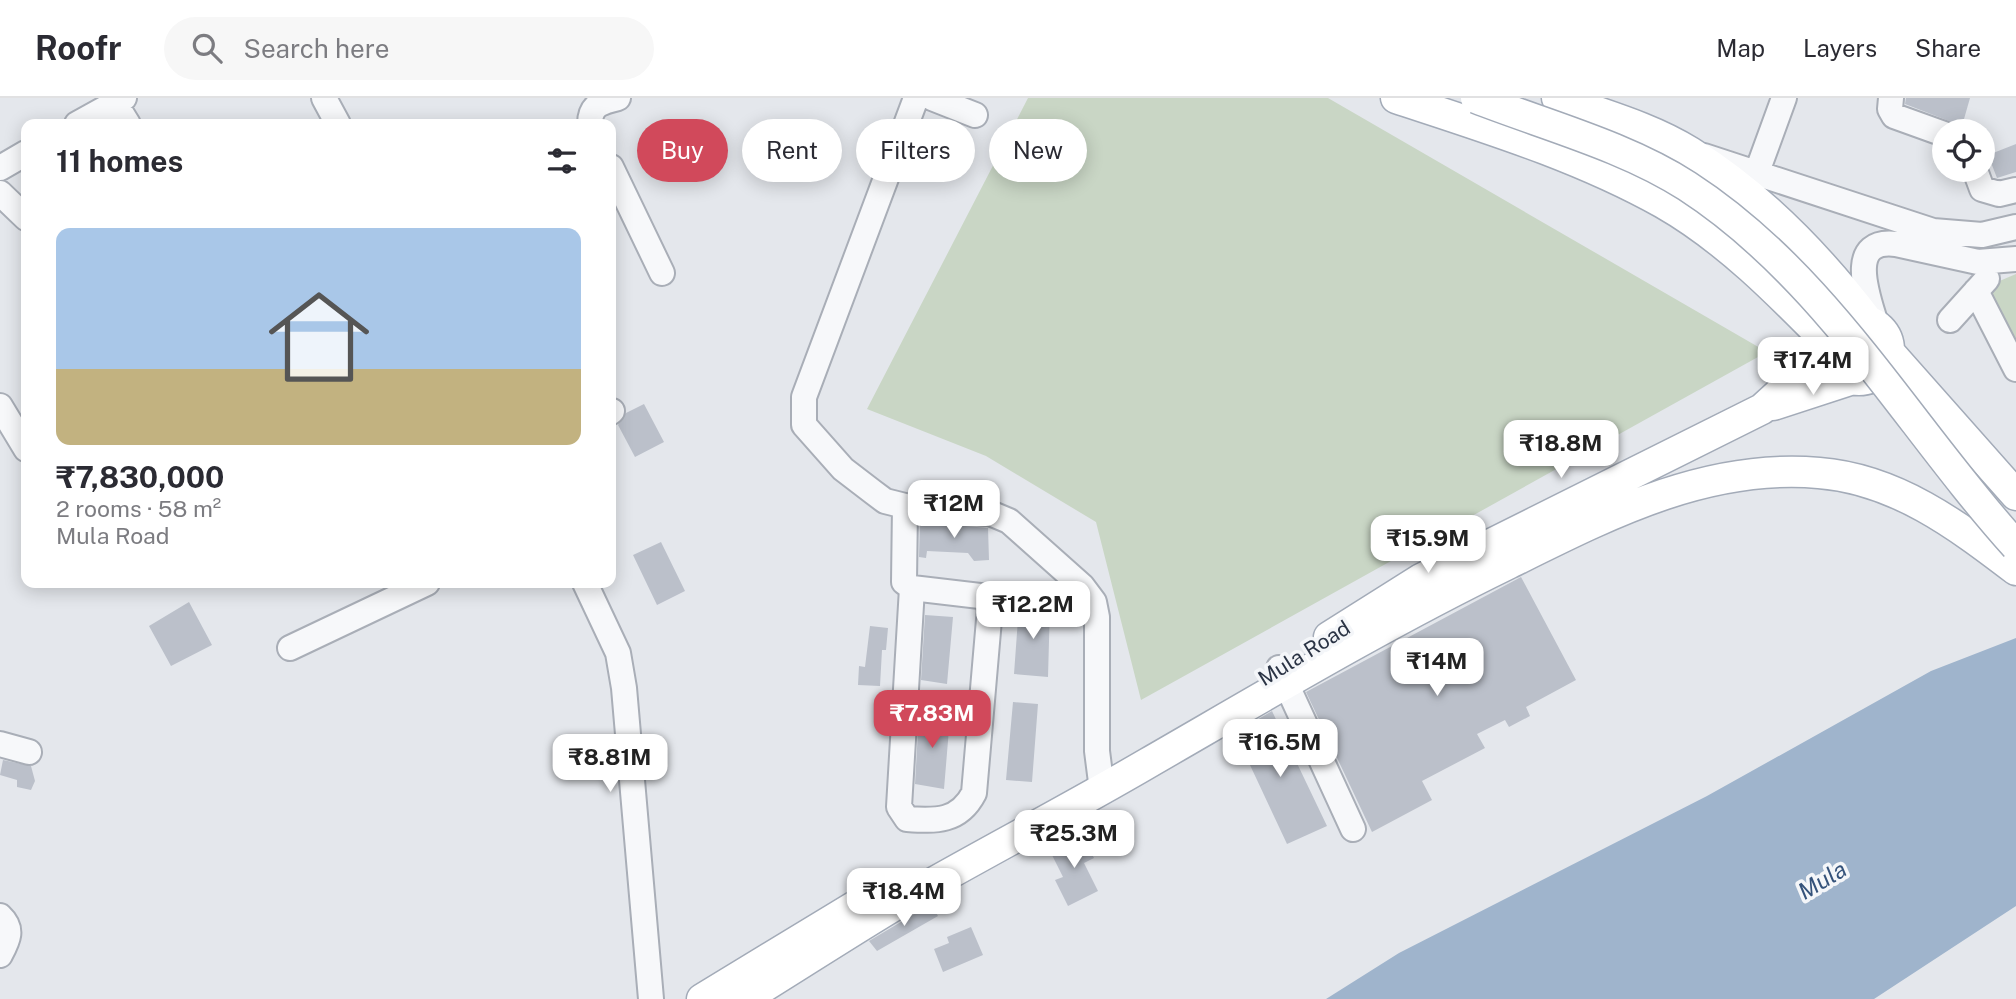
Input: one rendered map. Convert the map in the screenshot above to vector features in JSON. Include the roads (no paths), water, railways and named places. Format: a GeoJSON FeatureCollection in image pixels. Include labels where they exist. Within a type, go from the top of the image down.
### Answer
{"type":"FeatureCollection","features":[{"type":"Feature","properties":{"kind":"main road"},"geometry":{"type":"LineString","coordinates":[[1396,98],[1586,164],[1664,204],[1716,239],[1767,281],[1829,346],[1838,372],[1853,379]]}},
{"type":"Feature","properties":{"kind":"main road"},"geometry":{"type":"LineString","coordinates":[[1476,98],[1627,155],[1689,187],[1719,211],[1816,298],[1972,495],[2016,546]]}},
{"type":"Feature","properties":{"kind":"main road"},"geometry":{"type":"LineString","coordinates":[[1557,98],[1639,128],[1689,151],[1747,194],[1838,281],[1887,337],[1889,353],[2016,495]]}},
{"type":"Feature","properties":{"kind":"main road"},"geometry":{"type":"LineString","coordinates":[[1829,346],[1837,329],[1844,323],[1872,322]]}},
{"type":"Feature","properties":{"kind":"main road","name":"Mula Road"},"geometry":{"type":"LineString","coordinates":[[702,999],[841,927],[1395,613],[1420,579],[1762,408],[1829,346]]}},
{"type":"Feature","properties":{"kind":"main road"},"geometry":{"type":"LineString","coordinates":[[1762,408],[1877,374],[1889,353]]}},
{"type":"Feature","properties":{"kind":"main road"},"geometry":{"type":"LineString","coordinates":[[1395,613],[1482,577],[1615,512],[1658,495],[1720,480],[1787,472],[1841,476],[1899,494],[1933,509],[2016,570]]}},
{"type":"Feature","properties":{"kind":"main road","name":"Mula Road"},"geometry":{"type":"LineString","coordinates":[[744,999],[841,927]]}},
{"type":"Feature","properties":{"kind":"street"},"geometry":{"type":"LineString","coordinates":[[324,98],[335,119]]}},
{"type":"Feature","properties":{"kind":"street"},"geometry":{"type":"LineString","coordinates":[[590,119],[590,113],[595,106],[618,98]]}},
{"type":"Feature","properties":{"kind":"street"},"geometry":{"type":"LineString","coordinates":[[916,98],[808,386],[802,411],[804,425],[843,469],[886,501],[905,506],[990,513],[1009,521],[1082,586],[1094,602],[1097,617],[1101,781]]}},
{"type":"Feature","properties":{"kind":"street"},"geometry":{"type":"LineString","coordinates":[[932,98],[975,116]]}},
{"type":"Feature","properties":{"kind":"street"},"geometry":{"type":"LineString","coordinates":[[1757,172],[1784,98]]}},
{"type":"Feature","properties":{"kind":"street"},"geometry":{"type":"LineString","coordinates":[[1891,98],[1890,109],[1894,116],[1932,130]]}},
{"type":"Feature","properties":{"kind":"street"},"geometry":{"type":"LineString","coordinates":[[86,119],[119,101],[126,119]]}},
{"type":"Feature","properties":{"kind":"street"},"geometry":{"type":"LineString","coordinates":[[1689,151],[1933,231],[1982,235],[2016,227]]}},
{"type":"Feature","properties":{"kind":"street"},"geometry":{"type":"LineString","coordinates":[[0,168],[21,156]]}},
{"type":"Feature","properties":{"kind":"street"},"geometry":{"type":"LineString","coordinates":[[616,177],[662,273]]}},
{"type":"Feature","properties":{"kind":"street"},"geometry":{"type":"LineString","coordinates":[[1979,182],[1982,189],[1999,194],[2016,190]]}},
{"type":"Feature","properties":{"kind":"street"},"geometry":{"type":"LineString","coordinates":[[0,193],[21,213]]}},
{"type":"Feature","properties":{"kind":"street"},"geometry":{"type":"LineString","coordinates":[[1872,322],[1863,276],[1865,260],[1875,246],[1884,243],[1978,262],[2010,259]]}},
{"type":"Feature","properties":{"kind":"street"},"geometry":{"type":"LineString","coordinates":[[1950,320],[2010,259]]}},
{"type":"Feature","properties":{"kind":"street"},"geometry":{"type":"LineString","coordinates":[[1976,291],[2016,369]]}},
{"type":"Feature","properties":{"kind":"street"},"geometry":{"type":"LineString","coordinates":[[0,406],[21,441]]}},
{"type":"Feature","properties":{"kind":"street"},"geometry":{"type":"LineString","coordinates":[[905,506],[902,568],[904,582],[912,588],[980,596],[986,600],[989,608],[974,793],[967,807],[940,821],[907,819],[899,807],[912,588]]}},
{"type":"Feature","properties":{"kind":"street"},"geometry":{"type":"LineString","coordinates":[[290,649],[417,588]]}},
{"type":"Feature","properties":{"kind":"street"},"geometry":{"type":"LineString","coordinates":[[587,588],[618,653],[624,688],[651,999]]}},
{"type":"Feature","properties":{"kind":"street"},"geometry":{"type":"LineString","coordinates":[[1283,676],[1353,829]]}},
{"type":"Feature","properties":{"kind":"street"},"geometry":{"type":"LineString","coordinates":[[0,744],[29,751]]}},
{"type":"Feature","properties":{"kind":"street"},"geometry":{"type":"LineString","coordinates":[[0,955],[9,936],[4,920]]}},
{"type":"Feature","properties":{"kind":"water","name":"Mula"},"geometry":{"type":"Polygon","coordinates":[[[2016,638],[2016,906],[1874,999],[1326,999],[1399,953],[1707,796],[1931,671],[2016,638]]]}}]}
